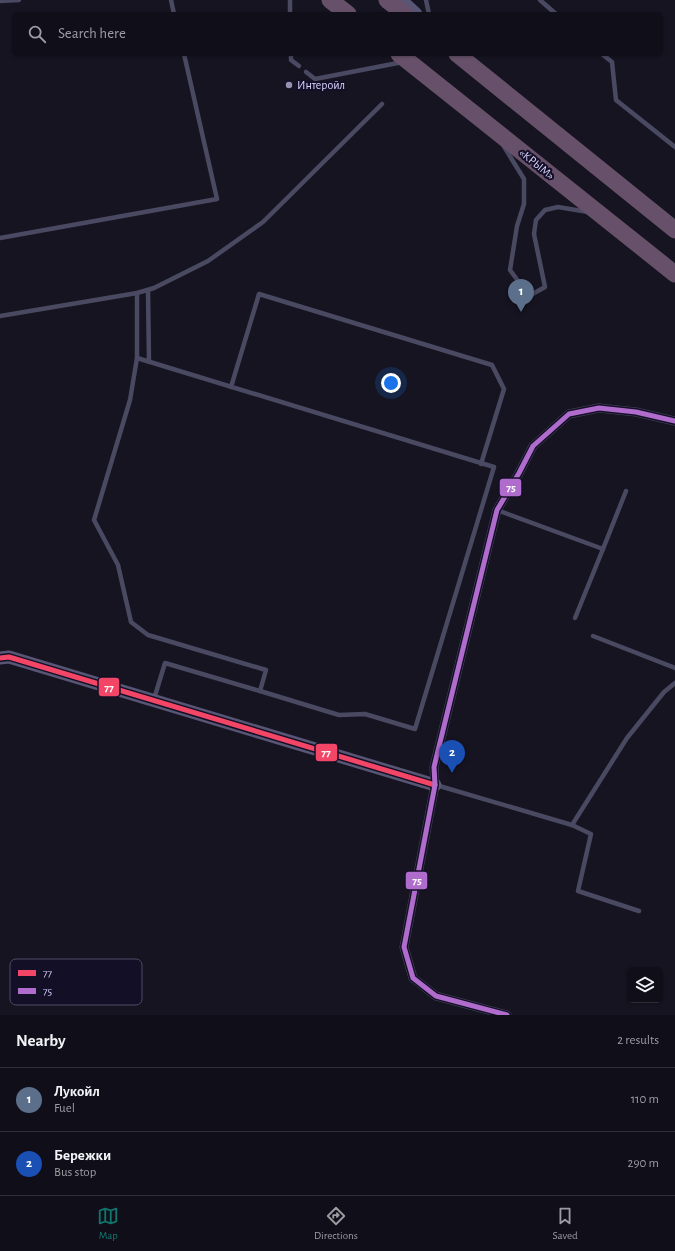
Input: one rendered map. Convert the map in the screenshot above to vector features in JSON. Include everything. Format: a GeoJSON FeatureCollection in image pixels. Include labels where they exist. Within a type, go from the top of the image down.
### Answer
{"type":"FeatureCollection","features":[{"type":"Feature","properties":{"kind":"highway"},"geometry":{"type":"LineString","coordinates":[[330,0],[345,12]]}},
{"type":"Feature","properties":{"kind":"highway"},"geometry":{"type":"LineString","coordinates":[[387,0],[402,12]]}},
{"type":"Feature","properties":{"kind":"highway"},"geometry":{"type":"LineString","coordinates":[[460,56],[675,230]]}},
{"type":"Feature","properties":{"kind":"highway","name":"«КРЫМ»"},"geometry":{"type":"LineString","coordinates":[[404,57],[675,274]]}},
{"type":"Feature","properties":{"kind":"street"},"geometry":{"type":"LineString","coordinates":[[401,0],[414,12]]}},
{"type":"Feature","properties":{"kind":"street"},"geometry":{"type":"LineString","coordinates":[[507,1015],[436,996],[413,978],[404,947],[435,785],[434,767],[497,510],[520,473],[534,446],[569,414],[599,408],[636,412],[675,421]]}},
{"type":"Feature","properties":{"kind":"street"},"geometry":{"type":"LineString","coordinates":[[0,658],[9,657],[435,785]]}},
{"type":"Feature","properties":{"kind":"lane"},"geometry":{"type":"LineString","coordinates":[[0,1],[19,0]]}},
{"type":"Feature","properties":{"kind":"lane"},"geometry":{"type":"LineString","coordinates":[[171,0],[174,12]]}},
{"type":"Feature","properties":{"kind":"lane"},"geometry":{"type":"LineString","coordinates":[[290,0],[290,12]]}},
{"type":"Feature","properties":{"kind":"lane"},"geometry":{"type":"LineString","coordinates":[[426,0],[429,12]]}},
{"type":"Feature","properties":{"kind":"lane"},"geometry":{"type":"LineString","coordinates":[[540,0],[554,12]]}},
{"type":"Feature","properties":{"kind":"lane"},"geometry":{"type":"LineString","coordinates":[[0,238],[217,199],[184,56]]}},
{"type":"Feature","properties":{"kind":"lane"},"geometry":{"type":"LineString","coordinates":[[291,56],[291,60],[299,66]]}},
{"type":"Feature","properties":{"kind":"lane"},"geometry":{"type":"LineString","coordinates":[[604,56],[612,62],[616,100],[675,147]]}},
{"type":"Feature","properties":{"kind":"lane"},"geometry":{"type":"LineString","coordinates":[[306,72],[315,79],[404,57]]}},
{"type":"Feature","properties":{"kind":"lane"},"geometry":{"type":"LineString","coordinates":[[0,316],[137,293],[154,288],[208,261],[263,222],[382,104]]}},
{"type":"Feature","properties":{"kind":"lane"},"geometry":{"type":"LineString","coordinates":[[491,127],[524,179],[524,204],[517,226],[510,270],[529,296],[545,287],[534,234],[536,220],[545,210],[558,207],[600,214]]}},
{"type":"Feature","properties":{"kind":"lane"},"geometry":{"type":"LineString","coordinates":[[148,290],[149,362]]}},
{"type":"Feature","properties":{"kind":"lane"},"geometry":{"type":"LineString","coordinates":[[137,293],[137,358],[130,400],[94,520],[118,565],[131,622],[148,634],[266,670],[260,691]]}},
{"type":"Feature","properties":{"kind":"lane"},"geometry":{"type":"LineString","coordinates":[[230,387],[259,294],[492,365],[504,389],[481,464]]}},
{"type":"Feature","properties":{"kind":"lane"},"geometry":{"type":"LineString","coordinates":[[137,358],[494,468],[415,729],[365,714],[339,715],[165,663],[154,701]]}},
{"type":"Feature","properties":{"kind":"lane"},"geometry":{"type":"LineString","coordinates":[[575,618],[626,491]]}},
{"type":"Feature","properties":{"kind":"lane"},"geometry":{"type":"LineString","coordinates":[[497,510],[603,549]]}},
{"type":"Feature","properties":{"kind":"lane"},"geometry":{"type":"LineString","coordinates":[[593,636],[675,668]]}},
{"type":"Feature","properties":{"kind":"lane"},"geometry":{"type":"LineString","coordinates":[[572,825],[627,738],[664,692],[675,683]]}},
{"type":"Feature","properties":{"kind":"lane"},"geometry":{"type":"LineString","coordinates":[[435,785],[572,825],[590,834],[578,891],[639,911]]}},
{"type":"Feature","properties":{"kind":"transit line","name":"75"},"geometry":{"type":"LineString","coordinates":[[507,1015],[436,996],[413,978],[404,947],[435,785],[434,767],[497,510],[533,446],[569,414],[599,408],[636,412],[675,421]]}},
{"type":"Feature","properties":{"kind":"transit line","name":"77"},"geometry":{"type":"LineString","coordinates":[[0,658],[9,657],[435,785]]}},
{"type":"Feature","properties":{"kind":"place","name":"Интеройл"},"geometry":{"type":"Point","coordinates":[289,85]}},
{"type":"Feature","properties":{"kind":"place","name":"Лукойл"},"geometry":{"type":"Point","coordinates":[521,312]}},
{"type":"Feature","properties":{"kind":"place","name":"Бережки"},"geometry":{"type":"Point","coordinates":[452,773]}}]}
